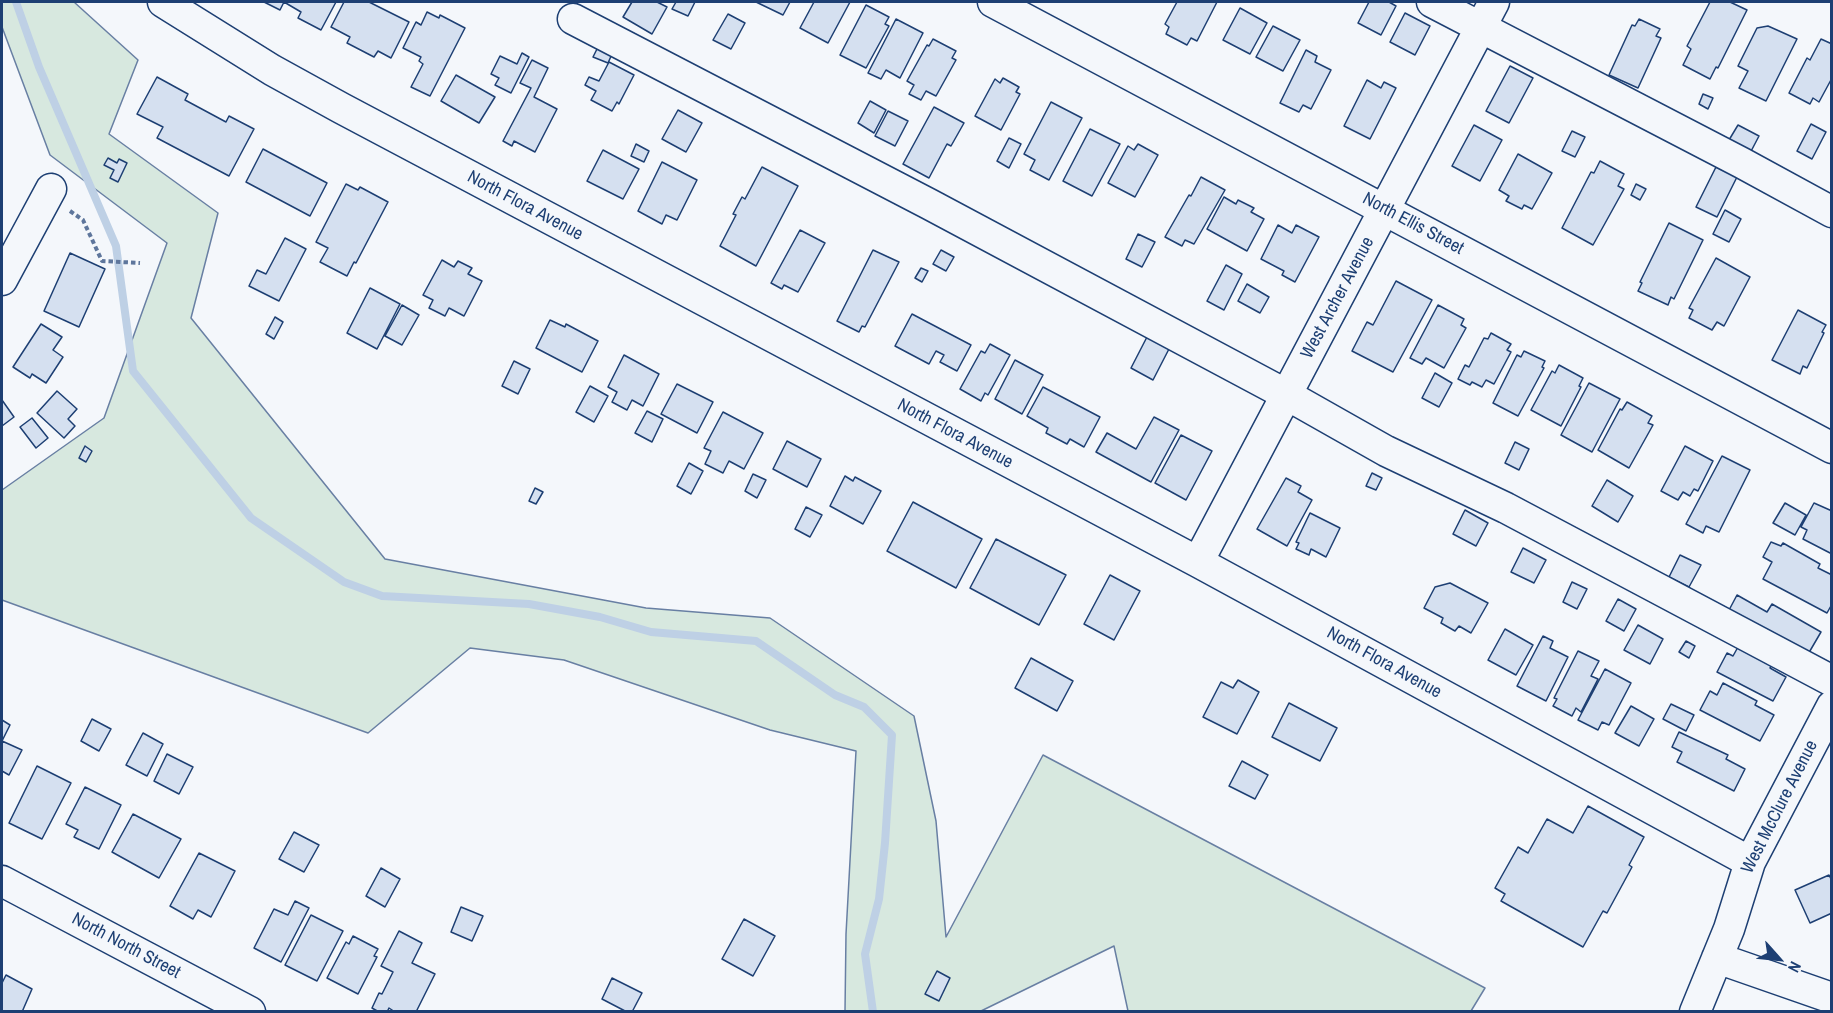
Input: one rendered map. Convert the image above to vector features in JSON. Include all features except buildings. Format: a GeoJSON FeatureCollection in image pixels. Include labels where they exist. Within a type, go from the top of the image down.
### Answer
{"type":"FeatureCollection","features":[{"type":"Feature","properties":{"kind":"street","name":"North Flora Avenue"},"geometry":{"type":"LineString","coordinates":[[163,2],[264,65],[341,108],[1198,562],[1749,862]]}},
{"type":"Feature","properties":{"kind":"street","name":"North Ellis Street"},"geometry":{"type":"LineString","coordinates":[[993,2],[1832,448]]}},
{"type":"Feature","properties":{"kind":"street"},"geometry":{"type":"LineString","coordinates":[[1432,2],[1832,212]]}},
{"type":"Feature","properties":{"kind":"street","name":"West Archer Avenue"},"geometry":{"type":"LineString","coordinates":[[1198,562],[1494,2]]}},
{"type":"Feature","properties":{"kind":"street"},"geometry":{"type":"LineString","coordinates":[[573,19],[929,204],[1287,395],[1386,451],[1506,508],[1832,681]]}},
{"type":"Feature","properties":{"kind":"street"},"geometry":{"type":"LineString","coordinates":[[2,280],[49,192]]}},
{"type":"Feature","properties":{"kind":"street","name":"West McClure Avenue"},"geometry":{"type":"LineString","coordinates":[[1695,1011],[1728,929],[1749,862],[1830,711]]}},
{"type":"Feature","properties":{"kind":"street","name":"North North Street"},"geometry":{"type":"LineString","coordinates":[[2,881],[250,1011]]}},
{"type":"Feature","properties":{"kind":"street"},"geometry":{"type":"LineString","coordinates":[[1717,958],[1832,998]]}},
{"type":"Feature","properties":{"kind":"path"},"geometry":{"type":"LineString","coordinates":[[49,192],[82,220],[102,261],[138,263]]}},
{"type":"Feature","properties":{"kind":"shaded area"},"geometry":{"type":"Polygon","coordinates":[[[2,2],[74,2],[138,60],[109,134],[218,213],[191,318],[385,559],[646,608],[770,618],[914,716],[936,821],[946,937],[1043,755],[1485,988],[1471,1011],[1128,1011],[1114,946],[981,1011],[845,1011],[846,934],[856,751],[770,730],[564,660],[470,648],[368,733],[2,600],[2,490],[104,418],[167,243],[50,155],[2,27],[2,2]]]}},
{"type":"Feature","properties":{"kind":"waterway"},"geometry":{"type":"LineString","coordinates":[[16,2],[39,67],[116,246],[133,371],[251,518],[344,582],[382,596],[529,604],[600,617],[651,632],[756,641],[835,695],[864,707],[892,735],[879,899],[865,954],[873,1012]]}}]}
